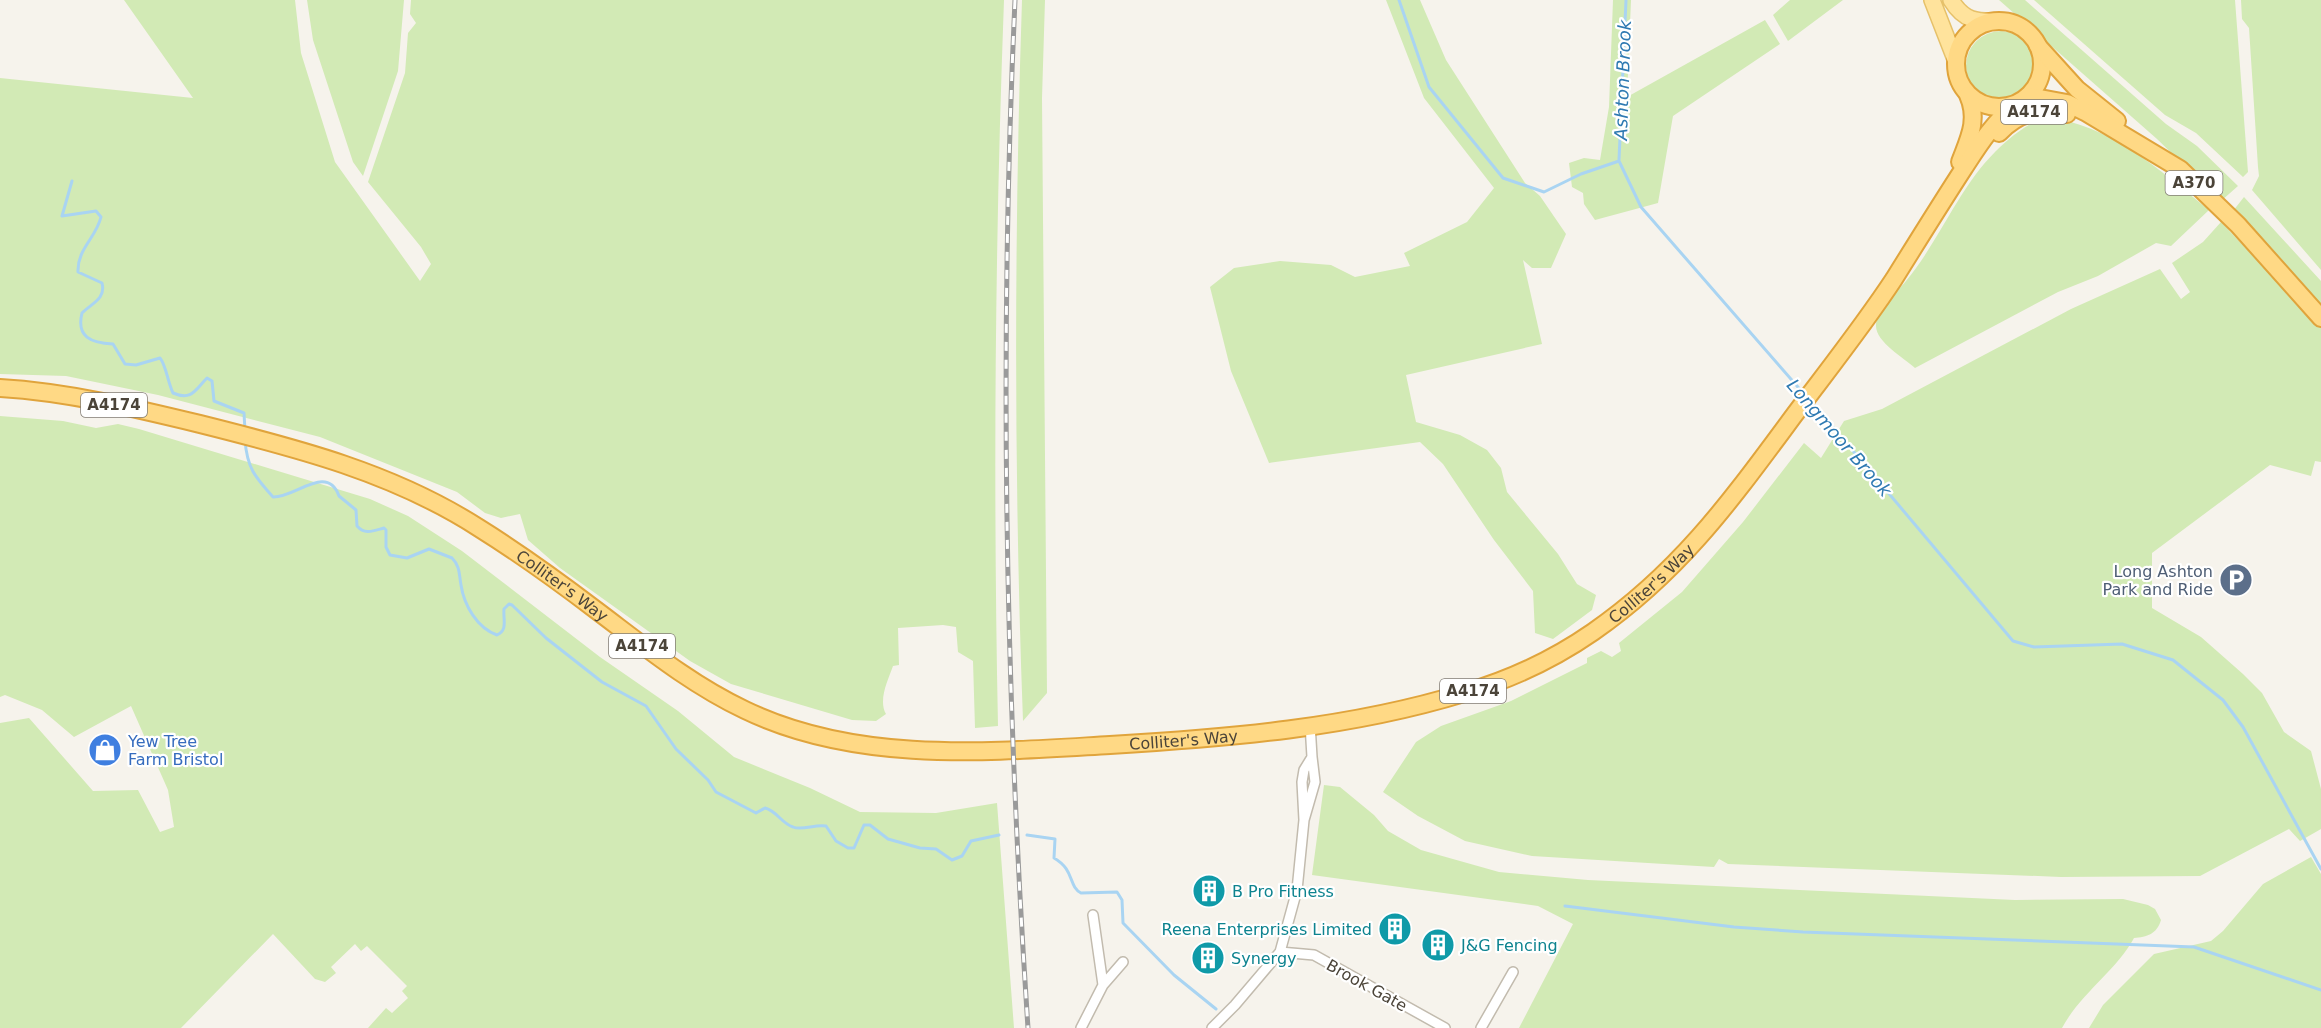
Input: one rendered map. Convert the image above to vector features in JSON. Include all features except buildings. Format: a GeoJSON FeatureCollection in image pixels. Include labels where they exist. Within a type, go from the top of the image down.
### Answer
{"type":"FeatureCollection","features":[{"type":"Feature","properties":{"kind":"highway"},"geometry":{"type":"LineString","coordinates":[[1999,21],[2022,27],[2038,46],[2041,72],[2037,85],[2023,100],[1991,107],[1968,95],[1960,84],[1955,59],[1960,44],[1970,32],[1983,23],[1999,21]]}},
{"type":"Feature","properties":{"kind":"highway","name":"A370"},"geometry":{"type":"LineString","coordinates":[[2038,46],[2077,89],[2145,147]]}},
{"type":"Feature","properties":{"kind":"highway","name":"Colliter's Way"},"geometry":{"type":"LineString","coordinates":[[1949,191],[1973,128],[1974,108],[1968,95]]}},
{"type":"Feature","properties":{"kind":"highway","name":"A370"},"geometry":{"type":"LineString","coordinates":[[2023,100],[2067,103],[2180,169],[2217,203],[2321,318]]}},
{"type":"Feature","properties":{"kind":"highway","name":"Colliter's Way"},"geometry":{"type":"LineString","coordinates":[[0,388],[31,390],[140,410],[268,440],[337,460],[415,493],[452,512],[508,547],[666,664],[709,690],[747,711],[824,736],[897,749],[952,751],[1205,739],[1310,724],[1435,701],[1470,692],[1511,677],[1576,644],[1626,609],[1681,560],[1718,518],[1891,283],[1988,133],[2023,100]]}},
{"type":"Feature","properties":{"kind":"highway","name":"A4174"},"geometry":{"type":"LineString","coordinates":[[1949,191],[2007,125],[2026,113],[2045,110],[2065,113],[2145,147]]}},
{"type":"Feature","properties":{"kind":"main road"},"geometry":{"type":"LineString","coordinates":[[1932,0],[1955,59]]}},
{"type":"Feature","properties":{"kind":"main road"},"geometry":{"type":"LineString","coordinates":[[1951,0],[1965,17],[1975,22],[1999,21]]}},
{"type":"Feature","properties":{"kind":"street"},"geometry":{"type":"LineString","coordinates":[[1212,1028],[1235,1005],[1280,952],[1297,890],[1304,820],[1302,794],[1304,770],[1312,757],[1310,724]]}},
{"type":"Feature","properties":{"kind":"street"},"geometry":{"type":"LineString","coordinates":[[1093,915],[1103,985]]}},
{"type":"Feature","properties":{"kind":"street","name":"Brook Gate"},"geometry":{"type":"LineString","coordinates":[[1280,952],[1314,955],[1445,1028]]}},
{"type":"Feature","properties":{"kind":"street"},"geometry":{"type":"LineString","coordinates":[[1081,1028],[1103,985],[1123,962]]}},
{"type":"Feature","properties":{"kind":"street"},"geometry":{"type":"LineString","coordinates":[[1481,1028],[1513,972]]}},
{"type":"Feature","properties":{"kind":"green space"},"geometry":{"type":"Polygon","coordinates":[[[124,0],[295,0],[301,53],[335,162],[420,281],[431,264],[421,247],[368,182],[405,73],[408,33],[416,23],[410,14],[411,0],[1004,0],[996,363],[998,726],[975,728],[973,661],[958,652],[956,627],[943,625],[898,628],[899,665],[893,666],[885,690],[883,703],[886,714],[876,721],[852,720],[731,684],[690,661],[560,568],[528,540],[520,514],[501,518],[485,513],[457,492],[320,437],[158,395],[66,376],[0,374],[0,78],[193,98],[124,0]]]}},
{"type":"Feature","properties":{"kind":"green space"},"geometry":{"type":"Polygon","coordinates":[[[307,0],[404,0],[398,71],[363,176],[353,162],[313,40],[307,0]]]}},
{"type":"Feature","properties":{"kind":"green space"},"geometry":{"type":"Polygon","coordinates":[[[1022,0],[1045,0],[1042,98],[1047,693],[1023,721],[1016,360],[1022,0]]]}},
{"type":"Feature","properties":{"kind":"green space"},"geometry":{"type":"Polygon","coordinates":[[[1386,0],[1420,0],[1446,60],[1525,183],[1540,196],[1566,234],[1551,268],[1532,268],[1523,260],[1542,344],[1406,375],[1416,422],[1460,435],[1487,450],[1501,468],[1507,492],[1558,554],[1577,584],[1596,595],[1592,610],[1553,639],[1535,633],[1533,591],[1494,540],[1443,464],[1420,442],[1269,463],[1231,371],[1210,287],[1234,268],[1280,261],[1331,265],[1355,277],[1410,266],[1404,253],[1467,222],[1494,188],[1424,98],[1386,0]]]}},
{"type":"Feature","properties":{"kind":"green space"},"geometry":{"type":"Polygon","coordinates":[[[1613,0],[1631,0],[1627,97],[1765,20],[1780,44],[1673,116],[1658,203],[1595,220],[1584,204],[1583,193],[1572,187],[1569,163],[1584,158],[1600,160],[1609,107],[1613,0]]]}},
{"type":"Feature","properties":{"kind":"green space"},"geometry":{"type":"Polygon","coordinates":[[[1790,0],[1843,0],[1788,41],[1773,15],[1790,0]]]}},
{"type":"Feature","properties":{"kind":"green space"},"geometry":{"type":"Polygon","coordinates":[[[1999,0],[2025,0],[2166,124],[2197,146],[2238,186],[2221,201],[2157,139],[1999,0]]]}},
{"type":"Feature","properties":{"kind":"green space"},"geometry":{"type":"Polygon","coordinates":[[[2034,0],[2235,0],[2248,172],[2243,177],[2196,133],[2165,115],[2034,0]]]}},
{"type":"Feature","properties":{"kind":"green space"},"geometry":{"type":"Polygon","coordinates":[[[2241,0],[2321,0],[2321,270],[2252,190],[2259,176],[2249,28],[2242,19],[2241,0]]]}},
{"type":"Feature","properties":{"kind":"green space"},"geometry":{"type":"Polygon","coordinates":[[[2001,31],[2014,34],[2026,41],[2033,53],[2036,66],[2033,79],[2026,91],[2014,98],[2001,101],[1988,98],[1976,91],[1969,79],[1966,66],[1969,53],[1976,41],[1988,34],[2001,31]]]}},
{"type":"Feature","properties":{"kind":"green space"},"geometry":{"type":"Polygon","coordinates":[[[2044,117],[2068,121],[2112,139],[2152,164],[2209,210],[2171,246],[2156,243],[2098,276],[2058,292],[1915,368],[1885,344],[1877,332],[1879,313],[1918,265],[1982,166],[2012,137],[2044,117]]]}},
{"type":"Feature","properties":{"kind":"green space"},"geometry":{"type":"Polygon","coordinates":[[[2244,197],[2321,281],[2321,304],[2233,211],[2244,197]]]}},
{"type":"Feature","properties":{"kind":"green space"},"geometry":{"type":"Polygon","coordinates":[[[2221,222],[2321,328],[2321,462],[2315,461],[2311,476],[2270,465],[2152,553],[2152,608],[2201,637],[2243,674],[2262,693],[2284,732],[2311,751],[2321,789],[2321,829],[2300,841],[2289,829],[2200,876],[2061,877],[1728,864],[1719,859],[1714,867],[1532,856],[1465,841],[1418,816],[1383,792],[1416,742],[1441,726],[1511,701],[1587,663],[1587,658],[1601,651],[1612,657],[1621,651],[1619,643],[1682,592],[1743,522],[1804,443],[1821,458],[1844,421],[1882,409],[2071,309],[2160,269],[2181,299],[2190,292],[2172,263],[2203,242],[2221,222]]]}},
{"type":"Feature","properties":{"kind":"green space"},"geometry":{"type":"Polygon","coordinates":[[[0,416],[63,421],[96,428],[118,424],[139,429],[370,499],[408,516],[462,551],[600,657],[678,711],[734,757],[810,788],[860,812],[936,813],[997,803],[1014,1028],[368,1028],[386,1008],[392,1013],[408,998],[402,991],[407,986],[367,946],[361,951],[355,944],[331,967],[336,973],[325,982],[315,979],[273,934],[181,1028],[0,1028],[0,723],[29,718],[93,791],[138,790],[160,832],[174,827],[168,790],[131,706],[74,737],[42,710],[5,695],[0,697],[0,416]]]}},
{"type":"Feature","properties":{"kind":"green space"},"geometry":{"type":"Polygon","coordinates":[[[1324,785],[1340,787],[1374,815],[1388,831],[1421,850],[1499,872],[1588,880],[2015,900],[2123,899],[2148,905],[2155,909],[2161,920],[2157,929],[2151,934],[2134,938],[2118,961],[2078,1004],[2062,1028],[1519,1028],[1573,924],[1538,906],[1312,875],[1324,785]]]}},
{"type":"Feature","properties":{"kind":"green space"},"geometry":{"type":"Polygon","coordinates":[[[2311,857],[2321,874],[2321,1028],[2089,1028],[2103,1005],[2154,954],[2211,941],[2223,931],[2263,884],[2311,857]]]}},
{"type":"Feature","properties":{"kind":"waterway","name":"Longmoor Brook"},"geometry":{"type":"LineString","coordinates":[[1399,0],[1429,87],[1503,178],[1544,192],[1581,174],[1619,161],[1641,207],[1804,394]]}},
{"type":"Feature","properties":{"kind":"waterway","name":"Ashton Brook"},"geometry":{"type":"LineString","coordinates":[[1619,160],[1626,0]]}},
{"type":"Feature","properties":{"kind":"waterway"},"geometry":{"type":"LineString","coordinates":[[72,181],[62,216],[96,211],[101,217],[78,264],[78,272],[102,283],[103,288],[100,297],[82,313],[83,333],[92,340],[113,344],[125,364],[136,365],[160,358],[173,393],[189,395],[207,378],[212,381],[214,401],[244,413],[245,431]]}},
{"type":"Feature","properties":{"kind":"waterway","name":"Longmoor Brook"},"geometry":{"type":"LineString","coordinates":[[1811,401],[2013,641],[2034,647],[2122,644],[2173,660],[2223,700],[2243,727],[2321,869]]}},
{"type":"Feature","properties":{"kind":"waterway"},"geometry":{"type":"LineString","coordinates":[[245,440],[253,472],[273,497],[282,496],[310,484],[327,482],[356,510],[357,526],[360,529],[373,531],[384,528],[386,530],[386,547],[390,555],[407,558],[429,549],[452,558],[458,567],[468,608],[483,627],[497,635],[500,633],[504,627],[504,609],[509,604],[512,605],[546,638],[602,682],[646,706],[676,749],[708,780],[716,792],[756,813],[765,808],[785,823],[797,828],[826,826],[836,841],[848,848],[854,848],[864,825],[870,825],[888,839],[920,848],[936,849],[952,860],[962,856],[971,841],[999,835]]}},
{"type":"Feature","properties":{"kind":"waterway"},"geometry":{"type":"LineString","coordinates":[[1027,835],[1055,839],[1054,858],[1065,868],[1074,886],[1081,893],[1117,892],[1122,900],[1123,923],[1174,975],[1216,1009]]}},
{"type":"Feature","properties":{"kind":"waterway"},"geometry":{"type":"LineString","coordinates":[[1565,906],[1734,927],[1803,932],[2194,947],[2321,990]]}},
{"type":"Feature","properties":{"kind":"railway"},"geometry":{"type":"LineString","coordinates":[[1015,0],[1007,257],[1007,514],[1014,771],[1028,1028]]}},
{"type":"Feature","properties":{"kind":"place","name":"Long Ashton Park and Ride"},"geometry":{"type":"Point","coordinates":[2236,580]}},
{"type":"Feature","properties":{"kind":"place","name":"Yew Tree Farm Bristol"},"geometry":{"type":"Point","coordinates":[105,750]}},
{"type":"Feature","properties":{"kind":"place","name":"B Pro Fitness"},"geometry":{"type":"Point","coordinates":[1209,891]}},
{"type":"Feature","properties":{"kind":"place","name":"Reena Enterprises Limited"},"geometry":{"type":"Point","coordinates":[1395,929]}},
{"type":"Feature","properties":{"kind":"place","name":"J&G Fencing"},"geometry":{"type":"Point","coordinates":[1438,945]}},
{"type":"Feature","properties":{"kind":"place","name":"Synergy"},"geometry":{"type":"Point","coordinates":[1208,958]}}]}
